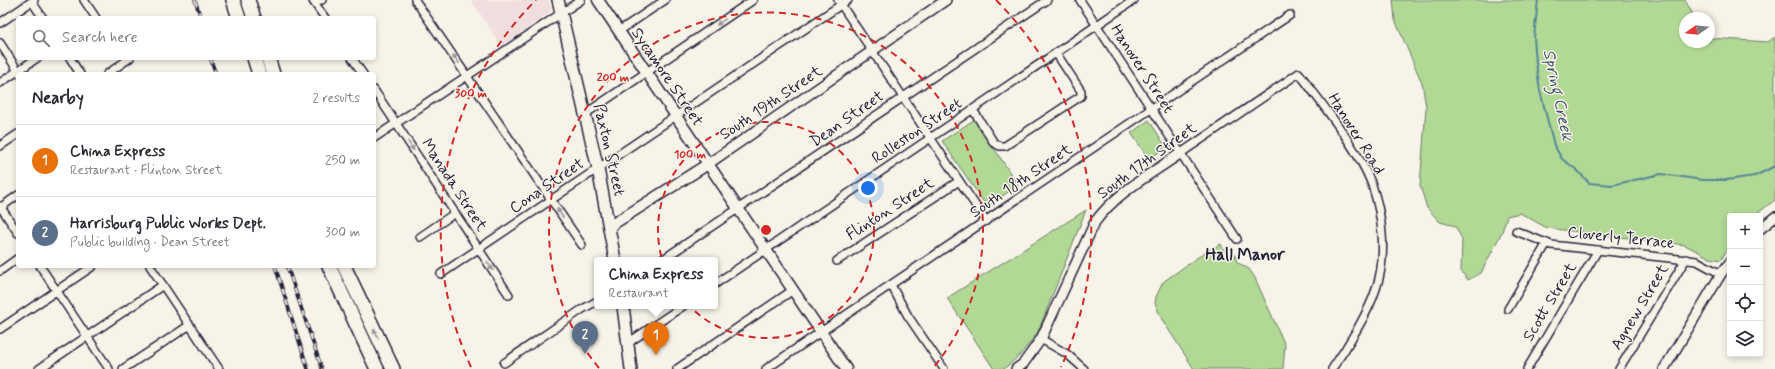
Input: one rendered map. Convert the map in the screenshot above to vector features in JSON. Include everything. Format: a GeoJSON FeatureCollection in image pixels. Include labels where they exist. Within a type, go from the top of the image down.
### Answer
{"type":"FeatureCollection","features":[{"type":"Feature","properties":{"kind":"highway"},"geometry":{"type":"LineString","coordinates":[[233,0],[238,16]]}},
{"type":"Feature","properties":{"kind":"highway"},"geometry":{"type":"LineString","coordinates":[[248,0],[253,16]]}},
{"type":"Feature","properties":{"kind":"highway"},"geometry":{"type":"LineString","coordinates":[[255,60],[258,72]]}},
{"type":"Feature","properties":{"kind":"highway"},"geometry":{"type":"LineString","coordinates":[[269,60],[272,72]]}},
{"type":"Feature","properties":{"kind":"highway"},"geometry":{"type":"LineString","coordinates":[[330,268],[377,369]]}},
{"type":"Feature","properties":{"kind":"highway"},"geometry":{"type":"LineString","coordinates":[[345,268],[393,369]]}},
{"type":"Feature","properties":{"kind":"main road","name":"Paxton Street"},"geometry":{"type":"LineString","coordinates":[[558,0],[598,169],[610,226],[615,257]]}},
{"type":"Feature","properties":{"kind":"main road","name":"Sycamore Street"},"geometry":{"type":"LineString","coordinates":[[598,0],[846,369]]}},
{"type":"Feature","properties":{"kind":"main road","name":"South 19th Street"},"geometry":{"type":"LineString","coordinates":[[610,226],[708,164]]}},
{"type":"Feature","properties":{"kind":"main road"},"geometry":{"type":"LineString","coordinates":[[622,309],[631,369]]}},
{"type":"Feature","properties":{"kind":"street"},"geometry":{"type":"LineString","coordinates":[[84,0],[95,16]]}},
{"type":"Feature","properties":{"kind":"street"},"geometry":{"type":"LineString","coordinates":[[322,0],[313,1],[324,16]]}},
{"type":"Feature","properties":{"kind":"street"},"geometry":{"type":"LineString","coordinates":[[415,0],[582,245]]}},
{"type":"Feature","properties":{"kind":"street"},"geometry":{"type":"LineString","coordinates":[[376,137],[468,77],[581,0]]}},
{"type":"Feature","properties":{"kind":"street"},"geometry":{"type":"LineString","coordinates":[[619,31],[665,0]]}},
{"type":"Feature","properties":{"kind":"street"},"geometry":{"type":"LineString","coordinates":[[585,114],[753,0]]}},
{"type":"Feature","properties":{"kind":"street","name":"Cona Street"},"geometry":{"type":"LineString","coordinates":[[441,274],[676,116],[840,2],[848,0]]}},
{"type":"Feature","properties":{"kind":"street","name":"South 19th Street"},"geometry":{"type":"LineString","coordinates":[[708,164],[946,0]]}},
{"type":"Feature","properties":{"kind":"street","name":"Dean Street"},"geometry":{"type":"LineString","coordinates":[[667,257],[739,210],[1047,0]]}},
{"type":"Feature","properties":{"kind":"street","name":"Hanover Street"},"geometry":{"type":"LineString","coordinates":[[1080,0],[1237,239]]}},
{"type":"Feature","properties":{"kind":"street","name":"Rolleston Street"},"geometry":{"type":"LineString","coordinates":[[718,282],[1134,0]]}},
{"type":"Feature","properties":{"kind":"street"},"geometry":{"type":"LineString","coordinates":[[0,23],[33,1],[42,16]]}},
{"type":"Feature","properties":{"kind":"street"},"geometry":{"type":"LineString","coordinates":[[840,2],[986,221]]}},
{"type":"Feature","properties":{"kind":"street","name":"South 18th Street"},"geometry":{"type":"LineString","coordinates":[[766,369],[1290,14]]}},
{"type":"Feature","properties":{"kind":"street"},"geometry":{"type":"LineString","coordinates":[[0,43],[20,72],[35,60]]}},
{"type":"Feature","properties":{"kind":"street"},"geometry":{"type":"LineString","coordinates":[[973,110],[994,142],[1000,146],[1005,146],[1081,96],[1081,91],[1056,53]]}},
{"type":"Feature","properties":{"kind":"street"},"geometry":{"type":"LineString","coordinates":[[71,60],[79,72]]}},
{"type":"Feature","properties":{"kind":"street"},"geometry":{"type":"LineString","coordinates":[[110,72],[125,60]]}},
{"type":"Feature","properties":{"kind":"street"},"geometry":{"type":"LineString","coordinates":[[353,60],[362,72]]}},
{"type":"Feature","properties":{"kind":"street","name":"South 17th Street"},"geometry":{"type":"LineString","coordinates":[[1016,369],[1023,364],[1041,339],[1095,222],[1102,213],[1119,196],[1299,73]]}},
{"type":"Feature","properties":{"kind":"street","name":"Hanover Road"},"geometry":{"type":"LineString","coordinates":[[1299,73],[1355,152],[1372,184],[1381,222],[1382,261],[1376,290],[1355,331],[1332,369]]}},
{"type":"Feature","properties":{"kind":"street"},"geometry":{"type":"LineString","coordinates":[[0,83],[16,74]]}},
{"type":"Feature","properties":{"kind":"street","name":"Manada Street"},"geometry":{"type":"LineString","coordinates":[[376,93],[509,295]]}},
{"type":"Feature","properties":{"kind":"street"},"geometry":{"type":"LineString","coordinates":[[0,146],[16,135]]}},
{"type":"Feature","properties":{"kind":"street","name":"Flinton Street"},"geometry":{"type":"LineString","coordinates":[[837,262],[960,181]]}},
{"type":"Feature","properties":{"kind":"street"},"geometry":{"type":"LineString","coordinates":[[16,196],[0,207],[16,230]]}},
{"type":"Feature","properties":{"kind":"street"},"geometry":{"type":"LineString","coordinates":[[420,237],[455,213]]}},
{"type":"Feature","properties":{"kind":"street"},"geometry":{"type":"LineString","coordinates":[[1763,227],[1775,217]]}},
{"type":"Feature","properties":{"kind":"street","name":"Cloverly Terrace"},"geometry":{"type":"LineString","coordinates":[[1516,231],[1547,243],[1697,261],[1721,274]]}},
{"type":"Feature","properties":{"kind":"street"},"geometry":{"type":"LineString","coordinates":[[1508,309],[1547,243]]}},
{"type":"Feature","properties":{"kind":"street","name":"Scott Street"},"geometry":{"type":"LineString","coordinates":[[1527,369],[1598,250]]}},
{"type":"Feature","properties":{"kind":"street"},"geometry":{"type":"LineString","coordinates":[[0,270],[16,259]]}},
{"type":"Feature","properties":{"kind":"street","name":"Agnew Street"},"geometry":{"type":"LineString","coordinates":[[1619,369],[1686,259]]}},
{"type":"Feature","properties":{"kind":"street"},"geometry":{"type":"LineString","coordinates":[[1664,369],[1727,266]]}},
{"type":"Feature","properties":{"kind":"street"},"geometry":{"type":"LineString","coordinates":[[41,268],[109,369]]}},
{"type":"Feature","properties":{"kind":"street"},"geometry":{"type":"LineString","coordinates":[[0,329],[90,268]]}},
{"type":"Feature","properties":{"kind":"street"},"geometry":{"type":"LineString","coordinates":[[151,268],[218,369]]}},
{"type":"Feature","properties":{"kind":"street"},"geometry":{"type":"LineString","coordinates":[[39,369],[163,285]]}},
{"type":"Feature","properties":{"kind":"street"},"geometry":{"type":"LineString","coordinates":[[892,285],[908,316],[944,369]]}},
{"type":"Feature","properties":{"kind":"street"},"geometry":{"type":"LineString","coordinates":[[677,369],[793,290]]}},
{"type":"Feature","properties":{"kind":"street"},"geometry":{"type":"LineString","coordinates":[[504,363],[594,303]]}},
{"type":"Feature","properties":{"kind":"street"},"geometry":{"type":"LineString","coordinates":[[628,343],[679,309]]}},
{"type":"Feature","properties":{"kind":"street"},"geometry":{"type":"LineString","coordinates":[[123,369],[190,325]]}},
{"type":"Feature","properties":{"kind":"street"},"geometry":{"type":"LineString","coordinates":[[1041,339],[1067,354],[1084,369]]}},
{"type":"Feature","properties":{"kind":"shaded area"},"geometry":{"type":"Polygon","coordinates":[[[471,0],[549,0],[551,11],[502,47],[471,0]]]}},
{"type":"Feature","properties":{"kind":"green space"},"geometry":{"type":"Polygon","coordinates":[[[1393,0],[1685,0],[1692,12],[1679,12],[1679,48],[1715,48],[1715,38],[1768,42],[1775,37],[1775,200],[1758,213],[1727,213],[1727,249],[1721,260],[1710,258],[1685,245],[1547,228],[1520,213],[1507,216],[1502,232],[1481,273],[1468,280],[1461,271],[1462,239],[1455,226],[1440,222],[1427,208],[1420,186],[1426,107],[1422,83],[1395,20],[1393,0]]]}},
{"type":"Feature","properties":{"kind":"green space"},"geometry":{"type":"Polygon","coordinates":[[[975,119],[1018,185],[987,207],[942,141],[975,119]]]}},
{"type":"Feature","properties":{"kind":"green space"},"geometry":{"type":"Polygon","coordinates":[[[1149,120],[1166,147],[1149,159],[1131,133],[1149,120]]]}},
{"type":"Feature","properties":{"kind":"green space"},"geometry":{"type":"Polygon","coordinates":[[[1086,210],[1038,332],[1020,355],[1004,369],[994,369],[947,298],[1086,210]]]}},
{"type":"Feature","properties":{"kind":"green space"},"geometry":{"type":"Polygon","coordinates":[[[1221,244],[1226,253],[1235,255],[1237,262],[1249,269],[1254,276],[1285,345],[1283,369],[1194,369],[1161,318],[1155,303],[1156,297],[1163,282],[1198,257],[1221,244]]]}},
{"type":"Feature","properties":{"kind":"waterway","name":"Spring Creek"},"geometry":{"type":"LineString","coordinates":[[1538,0],[1534,37],[1536,63],[1540,91],[1554,145],[1562,159],[1577,170],[1589,183],[1612,185],[1661,174],[1703,180],[1726,180],[1755,176],[1775,166]]}},
{"type":"Feature","properties":{"kind":"railway"},"geometry":{"type":"LineString","coordinates":[[195,0],[200,16]]}},
{"type":"Feature","properties":{"kind":"railway"},"geometry":{"type":"LineString","coordinates":[[211,60],[215,72]]}},
{"type":"Feature","properties":{"kind":"railway"},"geometry":{"type":"LineString","coordinates":[[276,268],[308,369]]}},
{"type":"Feature","properties":{"kind":"railway"},"geometry":{"type":"LineString","coordinates":[[288,268],[322,369]]}},
{"type":"Feature","properties":{"kind":"place","name":"Harrisburg Public Works Dept."},"geometry":{"type":"Point","coordinates":[585,354]}},
{"type":"Feature","properties":{"kind":"place","name":"China Express"},"geometry":{"type":"Point","coordinates":[656,355]}},
{"type":"Feature","properties":{"kind":"district","name":"Hall Manor"},"geometry":{"type":"Point","coordinates":[1245,255]}}]}
